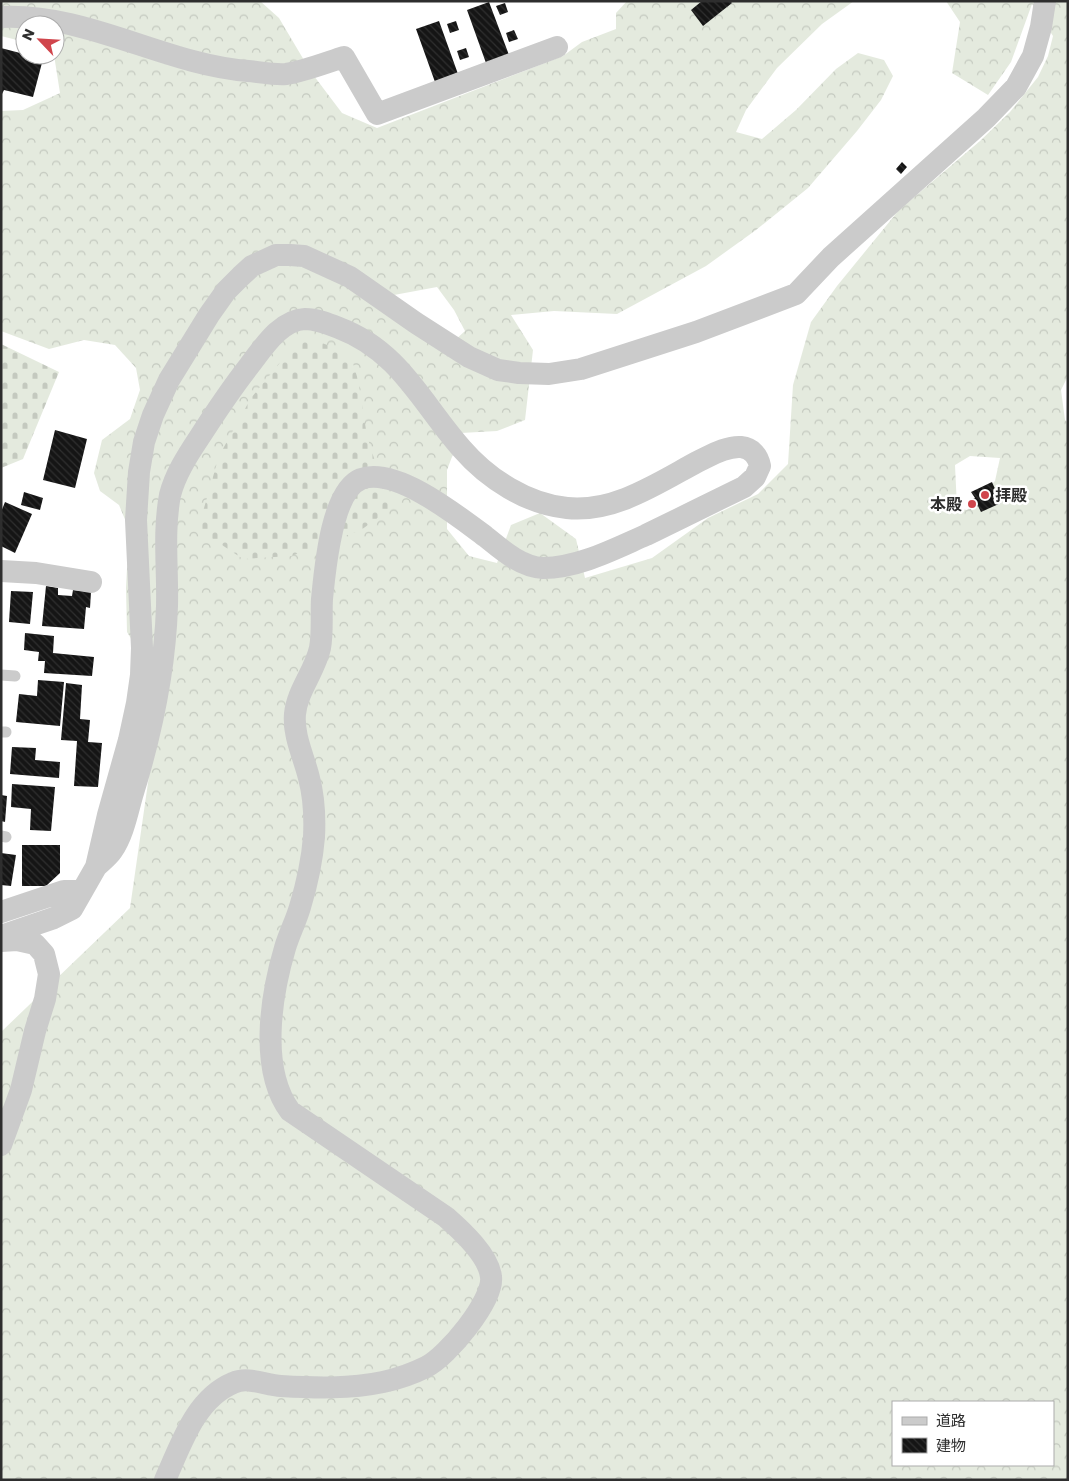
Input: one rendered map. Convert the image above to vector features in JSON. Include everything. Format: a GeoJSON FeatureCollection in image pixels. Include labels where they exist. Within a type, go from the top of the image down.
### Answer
{"type":"FeatureCollection","features":[{"type":"Feature","properties":{"kind":"street"},"geometry":{"type":"LineString","coordinates":[[96,867],[108,814],[129,740],[141,675],[142,648],[136,559],[136,520],[139,472],[144,442],[153,415],[169,380],[209,315],[226,291],[240,276],[252,266],[276,255],[304,256],[350,277],[469,357],[498,370],[519,373],[549,374],[581,369],[696,332],[796,294],[831,257],[986,118],[1016,87],[1032,56],[1041,27],[1045,1]]}},
{"type":"Feature","properties":{"kind":"street"},"geometry":{"type":"LineString","coordinates":[[1,17],[43,18],[72,24],[176,57],[226,69],[286,74],[344,57],[377,114],[557,47]]}},
{"type":"Feature","properties":{"kind":"street"},"geometry":{"type":"LineString","coordinates":[[1,936],[54,918],[72,909],[96,867],[112,850],[124,824],[146,750],[156,702],[167,608],[166,544],[170,495],[182,465],[224,398],[256,356],[282,328],[299,320],[318,321],[356,334],[372,344],[390,359],[429,405],[464,451],[482,468],[528,499],[550,506],[589,508],[608,504],[644,491],[726,449],[745,448],[750,450],[758,459],[760,466],[755,477],[744,487],[627,543],[574,563],[554,567],[539,568],[516,559],[452,512],[404,484],[374,477],[357,481],[346,491],[339,504],[329,547],[322,600],[320,650],[295,713],[299,745],[312,791],[315,814],[314,839],[308,880],[285,948],[276,986],[271,1035],[274,1072],[281,1100],[290,1111],[446,1217],[458,1227],[487,1262],[492,1279],[486,1298],[474,1319],[457,1340],[427,1366],[384,1382],[335,1388],[275,1386],[258,1381],[235,1381],[218,1390],[200,1408],[165,1480]]}},
{"type":"Feature","properties":{"kind":"street"},"geometry":{"type":"LineString","coordinates":[[1,571],[36,573],[91,582]]}},
{"type":"Feature","properties":{"kind":"street"},"geometry":{"type":"LineString","coordinates":[[1,912],[64,890],[80,895]]}},
{"type":"Feature","properties":{"kind":"street"},"geometry":{"type":"LineString","coordinates":[[1,941],[17,940],[35,944],[44,954],[49,974],[45,999],[20,1090],[1,1145]]}},
{"type":"Feature","properties":{"kind":"lane"},"geometry":{"type":"LineString","coordinates":[[1,674],[15,676]]}},
{"type":"Feature","properties":{"kind":"green space"},"geometry":{"type":"Polygon","coordinates":[[[1,1],[260,1],[279,18],[311,72],[342,113],[377,128],[563,56],[582,42],[616,29],[616,13],[627,1],[854,1],[822,24],[777,68],[746,110],[736,132],[762,139],[796,110],[836,69],[858,53],[884,60],[893,76],[881,100],[808,188],[756,230],[706,266],[617,314],[554,311],[511,315],[533,350],[525,420],[497,431],[461,433],[447,470],[447,529],[469,556],[497,563],[511,525],[540,513],[576,539],[585,578],[652,558],[708,518],[758,494],[788,464],[793,385],[811,322],[837,286],[899,210],[980,141],[1010,112],[1038,77],[1048,56],[1053,36],[1032,4],[1011,62],[988,95],[952,73],[960,22],[946,1],[1068,1],[1068,376],[1061,390],[1065,420],[1068,423],[1068,1480],[1,1480],[1,1032],[130,908],[154,741],[143,658],[127,632],[126,588],[129,529],[119,505],[100,491],[94,473],[102,440],[130,419],[140,390],[136,368],[115,345],[84,340],[49,349],[1,331],[1,111],[23,110],[60,93],[56,65],[65,65],[65,15],[15,15],[15,40],[1,36],[1,1]],[[437,287],[394,295],[442,352],[465,331],[454,310],[437,287]],[[970,456],[955,465],[957,508],[967,510],[995,481],[1000,458],[970,456]]]}},
{"type":"Feature","properties":{"kind":"green space"},"geometry":{"type":"Polygon","coordinates":[[[302,336],[350,353],[358,380],[367,436],[390,509],[361,530],[291,556],[243,559],[198,529],[219,456],[251,398],[302,336]]]}},
{"type":"Feature","properties":{"kind":"green space"},"geometry":{"type":"Polygon","coordinates":[[[1,344],[59,372],[23,459],[1,468],[1,344]]]}},
{"type":"Feature","properties":{"kind":"building"},"geometry":{"type":"Polygon","coordinates":[[[702,1],[730,1],[732,3],[703,26],[691,10],[702,1]]]}},
{"type":"Feature","properties":{"kind":"building"},"geometry":{"type":"Polygon","coordinates":[[[489,2],[509,55],[486,63],[467,10],[489,2]]]}},
{"type":"Feature","properties":{"kind":"building"},"geometry":{"type":"Polygon","coordinates":[[[505,3],[508,12],[500,15],[496,6],[505,3]]]}},
{"type":"Feature","properties":{"kind":"building"},"geometry":{"type":"Polygon","coordinates":[[[439,21],[458,74],[435,82],[416,29],[439,21]]]}},
{"type":"Feature","properties":{"kind":"building"},"geometry":{"type":"Polygon","coordinates":[[[456,21],[459,30],[450,33],[447,24],[456,21]]]}},
{"type":"Feature","properties":{"kind":"building"},"geometry":{"type":"Polygon","coordinates":[[[514,30],[518,39],[509,42],[506,33],[514,30]]]}},
{"type":"Feature","properties":{"kind":"building"},"geometry":{"type":"Polygon","coordinates":[[[1,48],[15,52],[15,65],[41,65],[33,97],[4,90],[1,96],[1,48]]]}},
{"type":"Feature","properties":{"kind":"building"},"geometry":{"type":"Polygon","coordinates":[[[466,48],[469,57],[460,60],[457,51],[466,48]]]}},
{"type":"Feature","properties":{"kind":"building"},"geometry":{"type":"Polygon","coordinates":[[[902,162],[907,167],[901,174],[896,169],[902,162]]]}},
{"type":"Feature","properties":{"kind":"building"},"geometry":{"type":"Polygon","coordinates":[[[55,430],[87,439],[75,488],[43,480],[55,430]]]}},
{"type":"Feature","properties":{"kind":"building","name":"拝殿"},"geometry":{"type":"Polygon","coordinates":[[[992,482],[1001,503],[981,512],[978,506],[970,510],[967,502],[975,498],[971,492],[992,482]]]}},
{"type":"Feature","properties":{"kind":"building"},"geometry":{"type":"Polygon","coordinates":[[[24,492],[43,498],[40,510],[21,505],[24,492]]]}},
{"type":"Feature","properties":{"kind":"building"},"geometry":{"type":"Polygon","coordinates":[[[5,502],[32,514],[15,553],[1,546],[1,512],[5,502]]]}},
{"type":"Feature","properties":{"kind":"building"},"geometry":{"type":"Polygon","coordinates":[[[46,586],[58,588],[58,595],[72,596],[73,590],[91,592],[90,608],[86,607],[84,629],[42,626],[46,586]]]}},
{"type":"Feature","properties":{"kind":"building"},"geometry":{"type":"Polygon","coordinates":[[[11,591],[33,592],[30,624],[9,622],[11,591]]]}},
{"type":"Feature","properties":{"kind":"building"},"geometry":{"type":"Polygon","coordinates":[[[25,633],[54,636],[53,653],[94,657],[92,676],[44,673],[45,661],[38,661],[39,652],[24,650],[25,633]]]}},
{"type":"Feature","properties":{"kind":"building"},"geometry":{"type":"Polygon","coordinates":[[[38,680],[64,682],[60,726],[16,722],[19,694],[37,696],[38,680]]]}},
{"type":"Feature","properties":{"kind":"building"},"geometry":{"type":"Polygon","coordinates":[[[66,683],[82,685],[80,719],[90,720],[88,742],[102,743],[98,787],[74,786],[77,741],[61,740],[66,683]]]}},
{"type":"Feature","properties":{"kind":"building"},"geometry":{"type":"Polygon","coordinates":[[[12,747],[36,748],[35,760],[60,762],[59,778],[10,774],[12,747]]]}},
{"type":"Feature","properties":{"kind":"building"},"geometry":{"type":"Polygon","coordinates":[[[12,784],[55,787],[51,831],[30,830],[31,809],[11,807],[12,784]]]}},
{"type":"Feature","properties":{"kind":"building"},"geometry":{"type":"Polygon","coordinates":[[[1,795],[7,796],[5,822],[1,821],[1,795]]]}},
{"type":"Feature","properties":{"kind":"building"},"geometry":{"type":"Polygon","coordinates":[[[22,845],[60,845],[60,873],[46,886],[22,886],[22,845]]]}},
{"type":"Feature","properties":{"kind":"building"},"geometry":{"type":"Polygon","coordinates":[[[1,853],[16,855],[11,886],[1,885],[1,853]]]}},
{"type":"Feature","properties":{"kind":"place","name":"拝殿"},"geometry":{"type":"Point","coordinates":[985,495]}},
{"type":"Feature","properties":{"kind":"place","name":"本殿"},"geometry":{"type":"Point","coordinates":[972,504]}}]}
